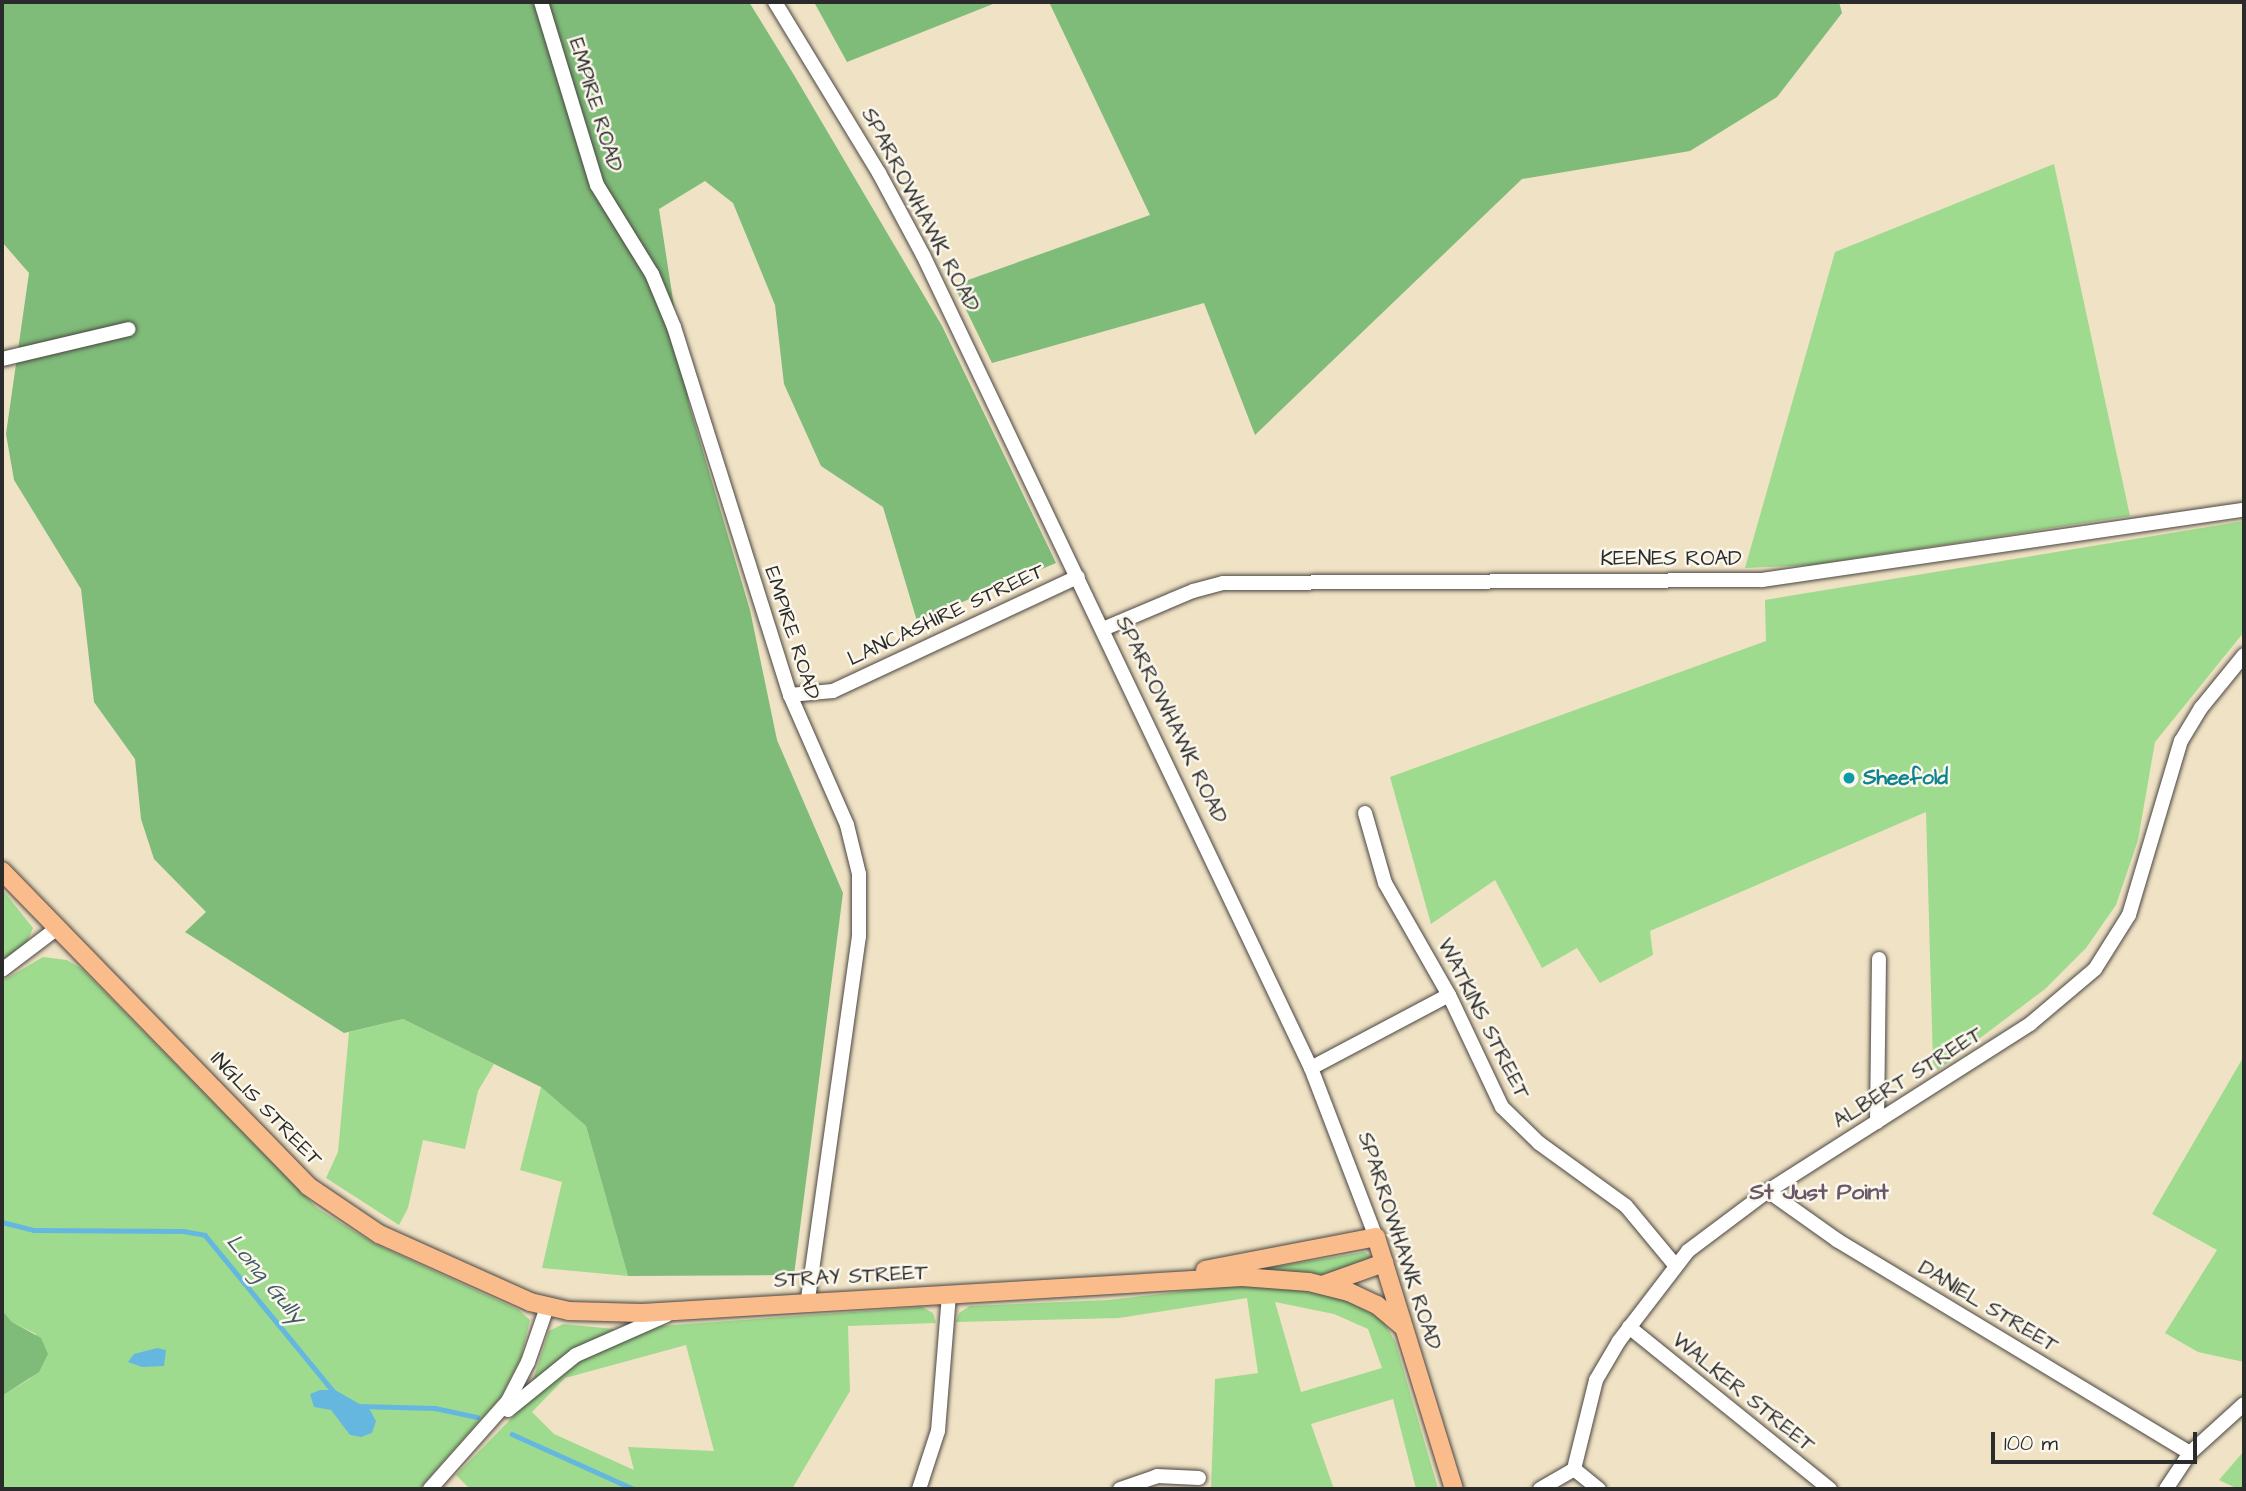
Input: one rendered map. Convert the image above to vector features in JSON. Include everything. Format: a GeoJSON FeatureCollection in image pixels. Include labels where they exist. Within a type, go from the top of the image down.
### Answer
{"type":"FeatureCollection","features":[{"type":"Feature","properties":{"kind":"main road","name":"INGLIS STREET"},"geometry":{"type":"LineString","coordinates":[[2,871],[292,1171],[332,1205],[431,1260],[547,1307]]}},
{"type":"Feature","properties":{"kind":"main road","name":"STRAY STREET"},"geometry":{"type":"LineString","coordinates":[[1158,1281],[1376,1237]]}},
{"type":"Feature","properties":{"kind":"main road","name":"SPARROWHAWK ROAD"},"geometry":{"type":"LineString","coordinates":[[1376,1237],[1454,1489]]}},
{"type":"Feature","properties":{"kind":"main road"},"geometry":{"type":"LineString","coordinates":[[1322,1284],[1384,1262]]}},
{"type":"Feature","properties":{"kind":"main road","name":"STRAY STREET"},"geometry":{"type":"LineString","coordinates":[[547,1307],[608,1313],[676,1311],[808,1300],[949,1295],[1242,1277],[1322,1284],[1369,1300],[1404,1328]]}},
{"type":"Feature","properties":{"kind":"street","name":"EMPIRE ROAD"},"geometry":{"type":"LineString","coordinates":[[541,2],[597,185],[660,288],[685,359],[789,695],[848,825],[859,874],[859,936],[808,1300]]}},
{"type":"Feature","properties":{"kind":"street","name":"SPARROWHAWK ROAD"},"geometry":{"type":"LineString","coordinates":[[775,2],[905,221],[1078,577],[1311,1068],[1376,1237]]}},
{"type":"Feature","properties":{"kind":"street"},"geometry":{"type":"LineString","coordinates":[[2,359],[129,329]]}},
{"type":"Feature","properties":{"kind":"street","name":"KEENES ROAD"},"geometry":{"type":"LineString","coordinates":[[1102,629],[1193,591],[1223,583],[1762,580],[2244,510]]}},
{"type":"Feature","properties":{"kind":"street","name":"LANCASHIRE STREET"},"geometry":{"type":"LineString","coordinates":[[789,695],[833,691],[1078,577]]}},
{"type":"Feature","properties":{"kind":"street","name":"ALBERT STREET"},"geometry":{"type":"LineString","coordinates":[[1574,1469],[1589,1396],[1629,1327],[1675,1265],[1712,1230],[1768,1191],[2031,1024],[2095,969],[2129,915],[2181,741],[2201,708],[2244,655]]}},
{"type":"Feature","properties":{"kind":"street","name":"WATKINS STREET"},"geometry":{"type":"LineString","coordinates":[[1365,813],[1385,883],[1449,995],[1494,1092],[1511,1118],[1626,1206],[1675,1265]]}},
{"type":"Feature","properties":{"kind":"street"},"geometry":{"type":"LineString","coordinates":[[2,970],[56,929]]}},
{"type":"Feature","properties":{"kind":"street"},"geometry":{"type":"LineString","coordinates":[[1877,1122],[1879,959]]}},
{"type":"Feature","properties":{"kind":"street"},"geometry":{"type":"LineString","coordinates":[[1311,1068],[1449,995]]}},
{"type":"Feature","properties":{"kind":"street","name":"DANIEL STREET"},"geometry":{"type":"LineString","coordinates":[[1768,1191],[1837,1240],[2190,1453]]}},
{"type":"Feature","properties":{"kind":"street"},"geometry":{"type":"LineString","coordinates":[[919,1489],[938,1431],[949,1295]]}},
{"type":"Feature","properties":{"kind":"street"},"geometry":{"type":"LineString","coordinates":[[491,1424],[524,1371],[547,1307]]}},
{"type":"Feature","properties":{"kind":"street"},"geometry":{"type":"LineString","coordinates":[[430,1489],[491,1424],[576,1355],[676,1311]]}},
{"type":"Feature","properties":{"kind":"street","name":"WALKER STREET"},"geometry":{"type":"LineString","coordinates":[[1629,1327],[1830,1489]]}},
{"type":"Feature","properties":{"kind":"street"},"geometry":{"type":"LineString","coordinates":[[2166,1489],[2190,1453],[2244,1404]]}},
{"type":"Feature","properties":{"kind":"street"},"geometry":{"type":"LineString","coordinates":[[1540,1489],[1574,1469],[1599,1489]]}},
{"type":"Feature","properties":{"kind":"street"},"geometry":{"type":"LineString","coordinates":[[1121,1489],[1157,1476],[1199,1478]]}},
{"type":"Feature","properties":{"kind":"green space"},"geometry":{"type":"Polygon","coordinates":[[[2,2],[749,2],[942,326],[1056,563],[917,621],[883,507],[821,466],[784,384],[775,305],[733,203],[705,181],[659,209],[689,404],[750,610],[777,740],[843,893],[794,1275],[628,1276],[586,1126],[541,1087],[403,1019],[344,1033],[185,932],[206,912],[154,859],[141,819],[135,759],[94,702],[81,589],[14,480],[6,434],[29,273],[2,242],[2,2]]]}},
{"type":"Feature","properties":{"kind":"green space"},"geometry":{"type":"Polygon","coordinates":[[[814,2],[998,2],[847,62],[814,2]]]}},
{"type":"Feature","properties":{"kind":"green space"},"geometry":{"type":"Polygon","coordinates":[[[1049,2],[1839,2],[1842,13],[1777,97],[1690,151],[1522,179],[1255,435],[1204,303],[992,363],[954,285],[1150,215],[1049,2]]]}},
{"type":"Feature","properties":{"kind":"green space"},"geometry":{"type":"Polygon","coordinates":[[[2054,164],[2130,516],[1812,565],[1745,568],[1835,252],[2054,164]]]}},
{"type":"Feature","properties":{"kind":"green space"},"geometry":{"type":"Polygon","coordinates":[[[2244,521],[2244,632],[2155,742],[2138,840],[2116,905],[2086,948],[2045,989],[1938,1070],[1933,1063],[1926,812],[1650,931],[1653,955],[1600,983],[1577,948],[1542,968],[1495,880],[1431,924],[1390,777],[1766,641],[1765,600],[2244,521]]]}},
{"type":"Feature","properties":{"kind":"green space"},"geometry":{"type":"Polygon","coordinates":[[[2,889],[33,928],[27,943],[2,961],[2,889]]]}},
{"type":"Feature","properties":{"kind":"green space"},"geometry":{"type":"Polygon","coordinates":[[[43,957],[67,960],[82,969],[317,1208],[373,1243],[519,1310],[530,1320],[521,1358],[501,1397],[419,1489],[2,1489],[2,1396],[31,1378],[36,1334],[12,1322],[2,1310],[2,981],[43,957]]]}},
{"type":"Feature","properties":{"kind":"green space"},"geometry":{"type":"Polygon","coordinates":[[[403,1019],[494,1064],[478,1091],[465,1149],[423,1140],[408,1208],[399,1225],[326,1178],[338,1152],[349,1032],[403,1019]]]}},
{"type":"Feature","properties":{"kind":"green space"},"geometry":{"type":"Polygon","coordinates":[[[2244,1056],[2244,1362],[2198,1352],[2165,1333],[2217,1250],[2152,1214],[2244,1056]]]}},
{"type":"Feature","properties":{"kind":"green space"},"geometry":{"type":"Polygon","coordinates":[[[541,1087],[586,1126],[628,1276],[542,1268],[562,1182],[520,1170],[541,1087]]]}},
{"type":"Feature","properties":{"kind":"green space"},"geometry":{"type":"Polygon","coordinates":[[[1365,1252],[1370,1257],[1365,1266],[1321,1276],[1260,1269],[1365,1252]]]}},
{"type":"Feature","properties":{"kind":"green space"},"geometry":{"type":"Polygon","coordinates":[[[1240,1285],[1292,1287],[1341,1298],[1382,1319],[1395,1341],[1438,1488],[1416,1489],[1393,1399],[1311,1424],[1334,1489],[1211,1489],[1215,1379],[1258,1373],[1247,1298],[1119,1318],[956,1322],[959,1313],[970,1306],[1108,1300],[1240,1285]],[[1275,1302],[1301,1392],[1382,1368],[1368,1329],[1334,1314],[1275,1302]]]}},
{"type":"Feature","properties":{"kind":"green space"},"geometry":{"type":"Polygon","coordinates":[[[922,1307],[933,1313],[936,1323],[848,1326],[850,1391],[792,1489],[470,1489],[456,1475],[540,1389],[580,1359],[659,1326],[922,1307]],[[686,1345],[565,1378],[532,1412],[554,1434],[634,1470],[628,1447],[714,1451],[686,1345]]]}},
{"type":"Feature","properties":{"kind":"green space"},"geometry":{"type":"Polygon","coordinates":[[[2,1310],[12,1322],[41,1338],[48,1354],[39,1372],[2,1396],[2,1310]]]}},
{"type":"Feature","properties":{"kind":"green space"},"geometry":{"type":"Polygon","coordinates":[[[563,1324],[614,1329],[533,1380],[549,1331],[563,1324]]]}},
{"type":"Feature","properties":{"kind":"green space"},"geometry":{"type":"Polygon","coordinates":[[[2244,1451],[2244,1489],[2238,1489],[2219,1480],[2244,1451]]]}},
{"type":"Feature","properties":{"kind":"water"},"geometry":{"type":"Polygon","coordinates":[[[157,1348],[166,1350],[164,1366],[142,1367],[128,1362],[134,1354],[157,1348]]]}},
{"type":"Feature","properties":{"kind":"water"},"geometry":{"type":"Polygon","coordinates":[[[320,1390],[335,1390],[370,1410],[376,1421],[372,1433],[361,1437],[350,1435],[331,1410],[314,1407],[310,1394],[320,1390]]]}},
{"type":"Feature","properties":{"kind":"waterway","name":"Long Gully"},"geometry":{"type":"LineString","coordinates":[[2,1222],[34,1230],[183,1231],[205,1235],[334,1392]]}},
{"type":"Feature","properties":{"kind":"waterway","name":"Long Gully"},"geometry":{"type":"LineString","coordinates":[[359,1406],[435,1408],[477,1417]]}},
{"type":"Feature","properties":{"kind":"waterway","name":"Long Gully"},"geometry":{"type":"LineString","coordinates":[[512,1434],[634,1489]]}},
{"type":"Feature","properties":{"kind":"place","name":"Sheefold"},"geometry":{"type":"Point","coordinates":[1849,778]}},
{"type":"Feature","properties":{"kind":"district","name":"St Just Point"},"geometry":{"type":"Point","coordinates":[1819,1192]}}]}
